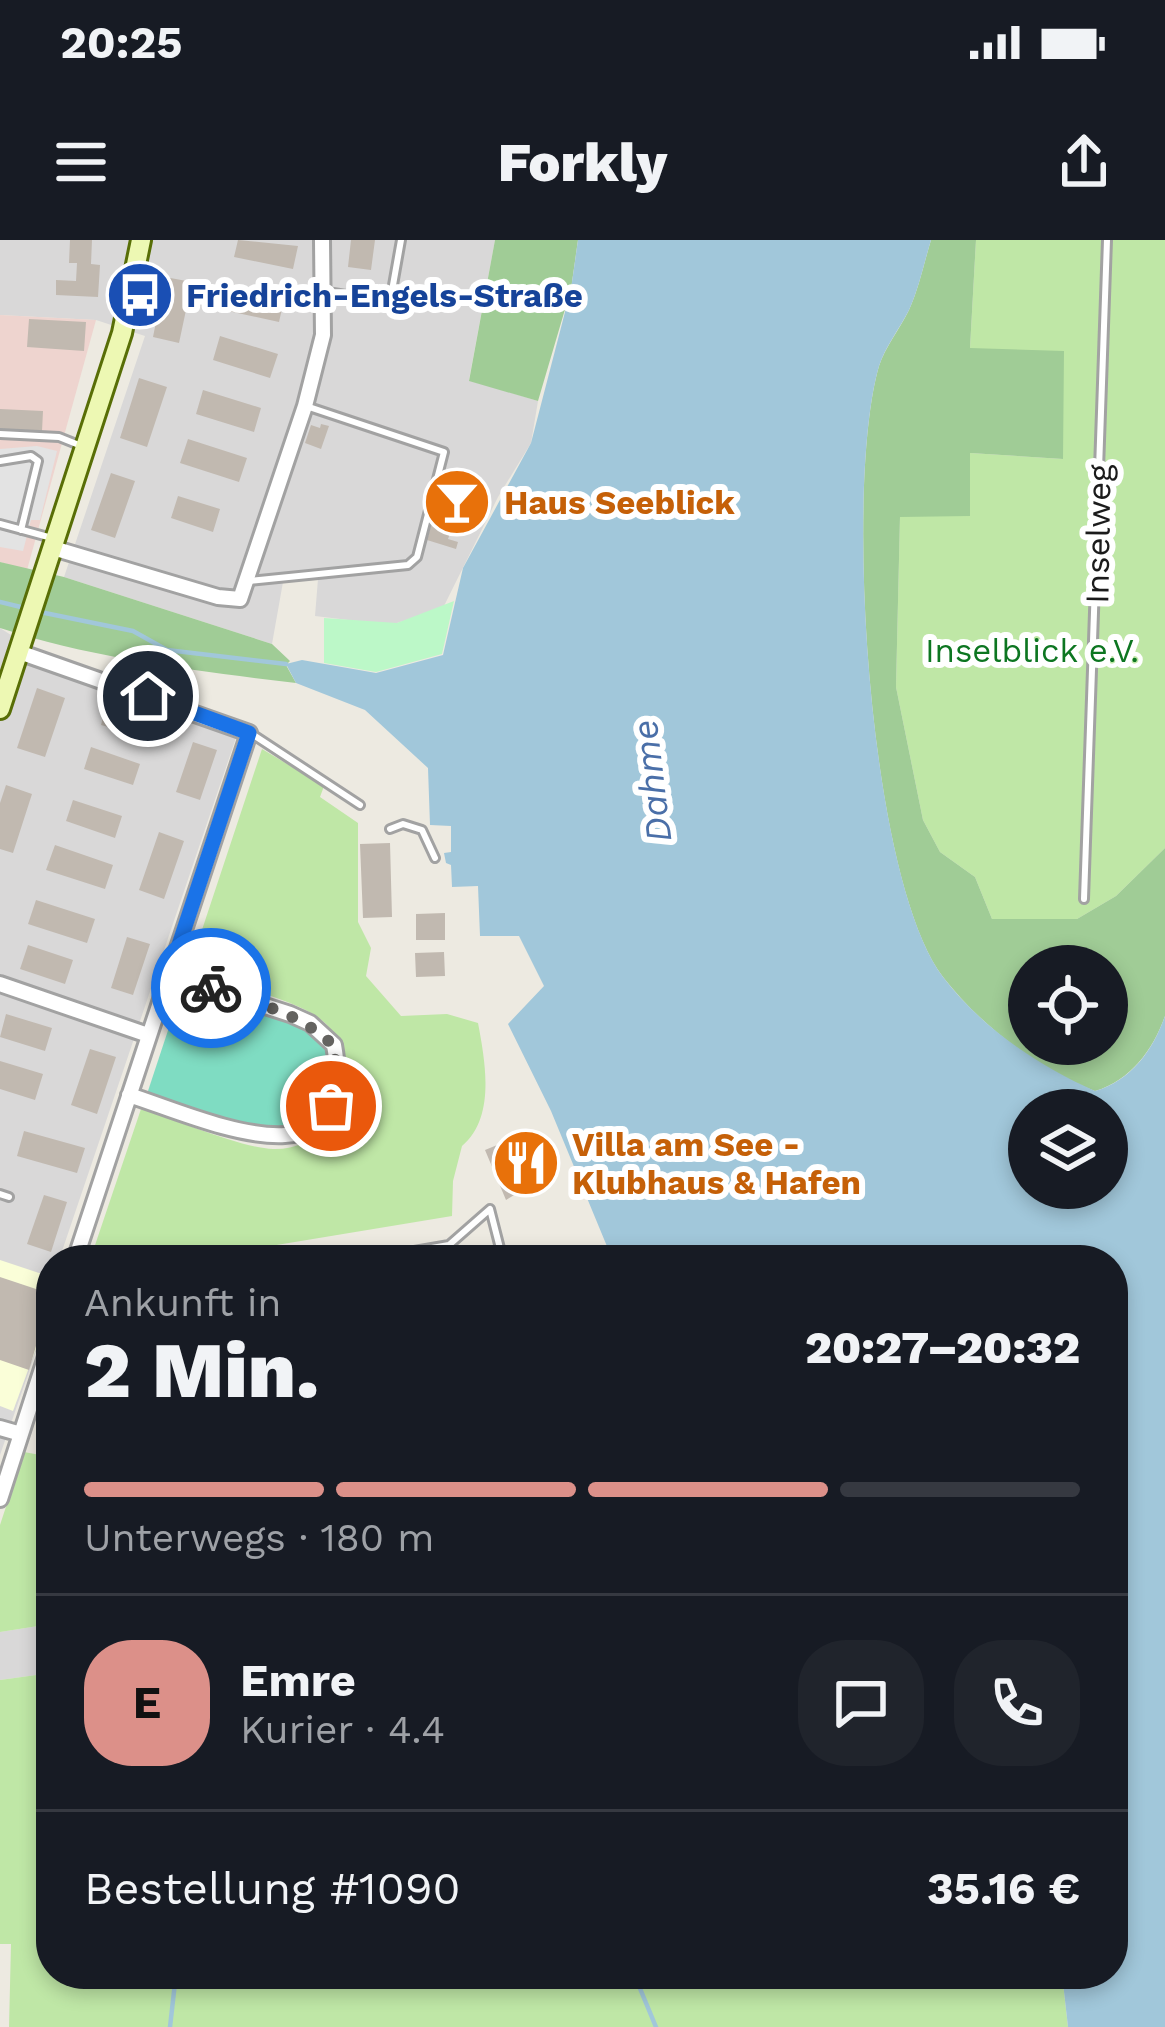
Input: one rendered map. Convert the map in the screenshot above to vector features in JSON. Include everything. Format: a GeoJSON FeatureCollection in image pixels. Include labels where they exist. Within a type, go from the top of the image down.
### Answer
{"type":"FeatureCollection","features":[{"type":"Feature","properties":{"kind":"main road"},"geometry":{"type":"LineString","coordinates":[[0,709],[125,322],[141,240]]}},
{"type":"Feature","properties":{"kind":"street"},"geometry":{"type":"LineString","coordinates":[[52,551],[240,599],[305,406],[322,335],[322,240]]}},
{"type":"Feature","properties":{"kind":"street"},"geometry":{"type":"LineString","coordinates":[[21,646],[249,733],[80,1245]]}},
{"type":"Feature","properties":{"kind":"street"},"geometry":{"type":"LineString","coordinates":[[129,1095],[267,1139],[308,1131],[320,1122],[334,1096],[334,1046],[310,1023],[169,975]]}},
{"type":"Feature","properties":{"kind":"street"},"geometry":{"type":"LineString","coordinates":[[0,984],[148,1034]]}},
{"type":"Feature","properties":{"kind":"street"},"geometry":{"type":"LineString","coordinates":[[0,1499],[36,1388]]}},
{"type":"Feature","properties":{"kind":"street"},"geometry":{"type":"LineString","coordinates":[[0,1428],[21,1434]]}},
{"type":"Feature","properties":{"kind":"lane"},"geometry":{"type":"LineString","coordinates":[[323,292],[390,302],[401,240]]}},
{"type":"Feature","properties":{"kind":"lane","name":"Inselweg"},"geometry":{"type":"LineString","coordinates":[[1084,899],[1107,240]]}},
{"type":"Feature","properties":{"kind":"lane"},"geometry":{"type":"LineString","coordinates":[[249,581],[408,565],[416,557],[443,452],[305,406]]}},
{"type":"Feature","properties":{"kind":"lane"},"geometry":{"type":"LineString","coordinates":[[0,434],[59,437],[86,447]]}},
{"type":"Feature","properties":{"kind":"lane"},"geometry":{"type":"LineString","coordinates":[[0,461],[31,456],[38,461],[20,530]]}},
{"type":"Feature","properties":{"kind":"lane"},"geometry":{"type":"LineString","coordinates":[[0,524],[20,530],[52,551]]}},
{"type":"Feature","properties":{"kind":"lane"},"geometry":{"type":"LineString","coordinates":[[249,733],[360,805]]}},
{"type":"Feature","properties":{"kind":"lane"},"geometry":{"type":"LineString","coordinates":[[390,829],[404,824],[422,830],[435,858]]}},
{"type":"Feature","properties":{"kind":"lane"},"geometry":{"type":"LineString","coordinates":[[449,1245],[490,1209],[499,1245]]}},
{"type":"Feature","properties":{"kind":"shaded area"},"geometry":{"type":"Polygon","coordinates":[[[0,240],[495,240],[469,380],[538,401],[531,443],[498,497],[443,608],[391,625],[315,616],[318,579],[283,582],[272,644],[64,577],[145,336],[96,320],[0,315],[0,240]]]}},
{"type":"Feature","properties":{"kind":"shaded area"},"geometry":{"type":"Polygon","coordinates":[[[0,315],[96,320],[27,570],[0,562],[0,315]]]}},
{"type":"Feature","properties":{"kind":"shaded area"},"geometry":{"type":"Polygon","coordinates":[[[37,446],[57,451],[40,520],[31,520],[23,551],[0,547],[0,449],[37,446]]]}},
{"type":"Feature","properties":{"kind":"shaded area"},"geometry":{"type":"Polygon","coordinates":[[[0,628],[39,653],[241,723],[64,1245],[36,1245],[36,1351],[0,1455],[0,628]]]}},
{"type":"Feature","properties":{"kind":"shaded area"},"geometry":{"type":"Polygon","coordinates":[[[0,1260],[36,1272],[36,1349],[13,1411],[0,1406],[0,1260]]]}},
{"type":"Feature","properties":{"kind":"shaded area"},"geometry":{"type":"Polygon","coordinates":[[[36,1626],[36,1675],[0,1680],[0,1632],[36,1626]]]}},
{"type":"Feature","properties":{"kind":"green space"},"geometry":{"type":"Polygon","coordinates":[[[495,240],[578,240],[571,289],[538,401],[469,381],[495,240]]]}},
{"type":"Feature","properties":{"kind":"green space"},"geometry":{"type":"Polygon","coordinates":[[[931,240],[976,240],[970,348],[1064,351],[1063,459],[970,453],[970,516],[900,517],[896,687],[923,820],[940,852],[975,877],[992,919],[1077,919],[1116,896],[1165,848],[1165,1016],[1139,1062],[1100,1089],[1074,1082],[1044,1065],[1128,1065],[1128,945],[1008,945],[1008,1040],[943,977],[917,928],[896,857],[870,680],[864,498],[879,366],[919,284],[931,240]]]}},
{"type":"Feature","properties":{"kind":"green space","name":"Inselblick e.V."},"geometry":{"type":"Polygon","coordinates":[[[976,240],[1165,240],[1165,848],[1116,896],[1077,919],[992,919],[975,877],[940,852],[923,820],[896,687],[900,516],[969,516],[970,453],[1063,459],[970,348],[976,240]]]}},
{"type":"Feature","properties":{"kind":"green space"},"geometry":{"type":"Polygon","coordinates":[[[0,562],[64,577],[272,644],[290,661],[286,665],[296,683],[109,656],[0,628],[0,562]]]}},
{"type":"Feature","properties":{"kind":"green space"},"geometry":{"type":"Polygon","coordinates":[[[454,601],[442,654],[376,672],[324,663],[324,618],[397,623],[454,601]]]}},
{"type":"Feature","properties":{"kind":"green space"},"geometry":{"type":"Polygon","coordinates":[[[262,749],[324,786],[320,797],[358,823],[358,922],[371,948],[366,976],[401,1016],[447,1014],[478,1023],[484,1106],[480,1121],[462,1146],[453,1181],[452,1216],[276,1245],[95,1245],[141,1109],[226,1139],[273,1149],[295,1146],[314,1136],[340,1104],[345,1062],[339,1041],[325,1023],[279,999],[188,972],[262,749]]]}},
{"type":"Feature","properties":{"kind":"green space"},"geometry":{"type":"Polygon","coordinates":[[[183,985],[302,1025],[325,1045],[333,1085],[312,1122],[272,1136],[147,1094],[183,985]]]}},
{"type":"Feature","properties":{"kind":"green space"},"geometry":{"type":"Polygon","coordinates":[[[24,1452],[36,1454],[36,1626],[0,1632],[0,1525],[24,1452]]]}},
{"type":"Feature","properties":{"kind":"green space"},"geometry":{"type":"Polygon","coordinates":[[[36,1675],[36,1989],[1064,1989],[1068,2027],[9,2027],[11,1944],[0,1944],[0,1680],[36,1675]]]}},
{"type":"Feature","properties":{"kind":"water","name":"Dahme"},"geometry":{"type":"Polygon","coordinates":[[[578,240],[931,240],[913,302],[879,366],[869,423],[864,586],[870,679],[896,857],[917,927],[943,977],[1008,1039],[1008,1065],[1045,1065],[1091,1089],[1008,1089],[1008,1209],[1128,1209],[1128,1089],[1100,1089],[1139,1062],[1165,1016],[1165,2027],[1068,2027],[1064,1989],[1128,1989],[1128,1245],[606,1245],[551,1111],[508,1024],[544,986],[519,936],[480,936],[478,886],[452,887],[451,865],[444,853],[451,852],[451,826],[430,825],[428,768],[365,710],[296,683],[286,664],[302,660],[376,673],[443,655],[463,568],[531,443],[571,289],[578,240]]]}},
{"type":"Feature","properties":{"kind":"building"},"geometry":{"type":"Polygon","coordinates":[[[70,240],[92,240],[91,264],[100,265],[98,297],[56,295],[56,280],[76,281],[77,263],[69,263],[70,240]]]}},
{"type":"Feature","properties":{"kind":"building"},"geometry":{"type":"Polygon","coordinates":[[[238,240],[298,246],[293,269],[234,257],[238,240]]]}},
{"type":"Feature","properties":{"kind":"building"},"geometry":{"type":"Polygon","coordinates":[[[351,240],[375,240],[371,270],[348,267],[351,240]]]}},
{"type":"Feature","properties":{"kind":"building"},"geometry":{"type":"Polygon","coordinates":[[[165,277],[192,282],[179,343],[153,337],[165,277]]]}},
{"type":"Feature","properties":{"kind":"building"},"geometry":{"type":"Polygon","coordinates":[[[233,289],[284,300],[279,322],[228,311],[233,289]]]}},
{"type":"Feature","properties":{"kind":"building"},"geometry":{"type":"Polygon","coordinates":[[[29,319],[86,322],[84,351],[27,347],[29,319]]]}},
{"type":"Feature","properties":{"kind":"building"},"geometry":{"type":"Polygon","coordinates":[[[220,336],[278,354],[270,378],[213,360],[220,336]]]}},
{"type":"Feature","properties":{"kind":"building"},"geometry":{"type":"Polygon","coordinates":[[[139,378],[167,387],[147,447],[120,438],[139,378]]]}},
{"type":"Feature","properties":{"kind":"building"},"geometry":{"type":"Polygon","coordinates":[[[203,390],[261,408],[254,432],[196,414],[203,390]]]}},
{"type":"Feature","properties":{"kind":"building"},"geometry":{"type":"Polygon","coordinates":[[[0,409],[43,411],[42,431],[0,429],[0,409]]]}},
{"type":"Feature","properties":{"kind":"building"},"geometry":{"type":"Polygon","coordinates":[[[321,424],[329,426],[321,449],[305,443],[311,425],[320,428],[321,424]]]}},
{"type":"Feature","properties":{"kind":"building"},"geometry":{"type":"Polygon","coordinates":[[[188,439],[247,458],[239,482],[180,463],[188,439]]]}},
{"type":"Feature","properties":{"kind":"building"},"geometry":{"type":"Polygon","coordinates":[[[111,473],[135,481],[115,538],[91,530],[111,473]]]}},
{"type":"Feature","properties":{"kind":"building"},"geometry":{"type":"Polygon","coordinates":[[[441,489],[465,491],[448,539],[458,542],[456,549],[427,540],[441,489]]]}},
{"type":"Feature","properties":{"kind":"building"},"geometry":{"type":"Polygon","coordinates":[[[178,496],[220,509],[213,532],[171,518],[178,496]]]}},
{"type":"Feature","properties":{"kind":"building"},"geometry":{"type":"Polygon","coordinates":[[[37,688],[65,698],[45,757],[17,748],[37,688]]]}},
{"type":"Feature","properties":{"kind":"building"},"geometry":{"type":"Polygon","coordinates":[[[107,702],[158,716],[152,739],[101,725],[107,702]]]}},
{"type":"Feature","properties":{"kind":"building"},"geometry":{"type":"Polygon","coordinates":[[[193,742],[217,750],[200,800],[176,792],[193,742]]]}},
{"type":"Feature","properties":{"kind":"building"},"geometry":{"type":"Polygon","coordinates":[[[91,747],[140,764],[133,785],[84,769],[91,747]]]}},
{"type":"Feature","properties":{"kind":"building"},"geometry":{"type":"Polygon","coordinates":[[[6,785],[32,794],[13,853],[0,849],[0,803],[6,785]]]}},
{"type":"Feature","properties":{"kind":"building"},"geometry":{"type":"Polygon","coordinates":[[[73,800],[122,816],[115,838],[66,821],[73,800]]]}},
{"type":"Feature","properties":{"kind":"building"},"geometry":{"type":"Polygon","coordinates":[[[159,832],[184,841],[164,899],[139,890],[159,832]]]}},
{"type":"Feature","properties":{"kind":"building"},"geometry":{"type":"Polygon","coordinates":[[[390,843],[392,917],[363,918],[360,844],[390,843]]]}},
{"type":"Feature","properties":{"kind":"building"},"geometry":{"type":"Polygon","coordinates":[[[55,845],[113,865],[105,889],[46,870],[55,845]]]}},
{"type":"Feature","properties":{"kind":"building"},"geometry":{"type":"Polygon","coordinates":[[[36,900],[95,919],[87,943],[28,924],[36,900]]]}},
{"type":"Feature","properties":{"kind":"building"},"geometry":{"type":"Polygon","coordinates":[[[445,913],[445,940],[416,940],[416,914],[445,913]]]}},
{"type":"Feature","properties":{"kind":"building"},"geometry":{"type":"Polygon","coordinates":[[[127,937],[150,944],[133,995],[111,988],[127,937]]]}},
{"type":"Feature","properties":{"kind":"building"},"geometry":{"type":"Polygon","coordinates":[[[28,945],[73,960],[65,984],[20,969],[28,945]]]}},
{"type":"Feature","properties":{"kind":"building"},"geometry":{"type":"Polygon","coordinates":[[[444,952],[445,976],[416,977],[415,953],[444,952]]]}},
{"type":"Feature","properties":{"kind":"building"},"geometry":{"type":"Polygon","coordinates":[[[6,1014],[52,1028],[45,1051],[0,1037],[6,1014]]]}},
{"type":"Feature","properties":{"kind":"building"},"geometry":{"type":"Polygon","coordinates":[[[90,1049],[116,1057],[97,1114],[71,1105],[90,1049]]]}},
{"type":"Feature","properties":{"kind":"building"},"geometry":{"type":"Polygon","coordinates":[[[0,1061],[43,1074],[35,1100],[0,1089],[0,1061]]]}},
{"type":"Feature","properties":{"kind":"building"},"geometry":{"type":"Polygon","coordinates":[[[24,1131],[85,1148],[77,1173],[17,1156],[24,1131]]]}},
{"type":"Feature","properties":{"kind":"building"},"geometry":{"type":"Polygon","coordinates":[[[514,1138],[530,1175],[525,1177],[529,1186],[506,1200],[485,1150],[514,1138]]]}},
{"type":"Feature","properties":{"kind":"building"},"geometry":{"type":"Polygon","coordinates":[[[44,1195],[67,1202],[53,1245],[27,1244],[44,1195]]]}},
{"type":"Feature","properties":{"kind":"building"},"geometry":{"type":"Polygon","coordinates":[[[0,1277],[36,1289],[36,1346],[29,1370],[0,1360],[0,1277]]]}},
{"type":"Feature","properties":{"kind":"waterway"},"geometry":{"type":"LineString","coordinates":[[0,602],[29,609]]}},
{"type":"Feature","properties":{"kind":"waterway"},"geometry":{"type":"LineString","coordinates":[[40,612],[133,631],[167,650],[286,664]]}},
{"type":"Feature","properties":{"kind":"waterway"},"geometry":{"type":"LineString","coordinates":[[170,2027],[174,1989]]}},
{"type":"Feature","properties":{"kind":"waterway"},"geometry":{"type":"LineString","coordinates":[[640,1989],[656,2027]]}},
{"type":"Feature","properties":{"kind":"way so far"},"geometry":{"type":"LineString","coordinates":[[211,988],[310,1023],[334,1046],[337,1086],[331,1106]]}},
{"type":"Feature","properties":{"kind":"place","name":"Friedrich-Engels-Straße"},"geometry":{"type":"Point","coordinates":[140,295]}},
{"type":"Feature","properties":{"kind":"place","name":"Haus Seeblick"},"geometry":{"type":"Point","coordinates":[457,502]}},
{"type":"Feature","properties":{"kind":"place","name":"Villa am See - Klubhaus & Hafen"},"geometry":{"type":"Point","coordinates":[526,1163]}},
{"type":"Feature","properties":{"kind":"route"},"geometry":{"type":"LineString","coordinates":[[148,696],[249,733],[169,975],[211,988]]}}]}
